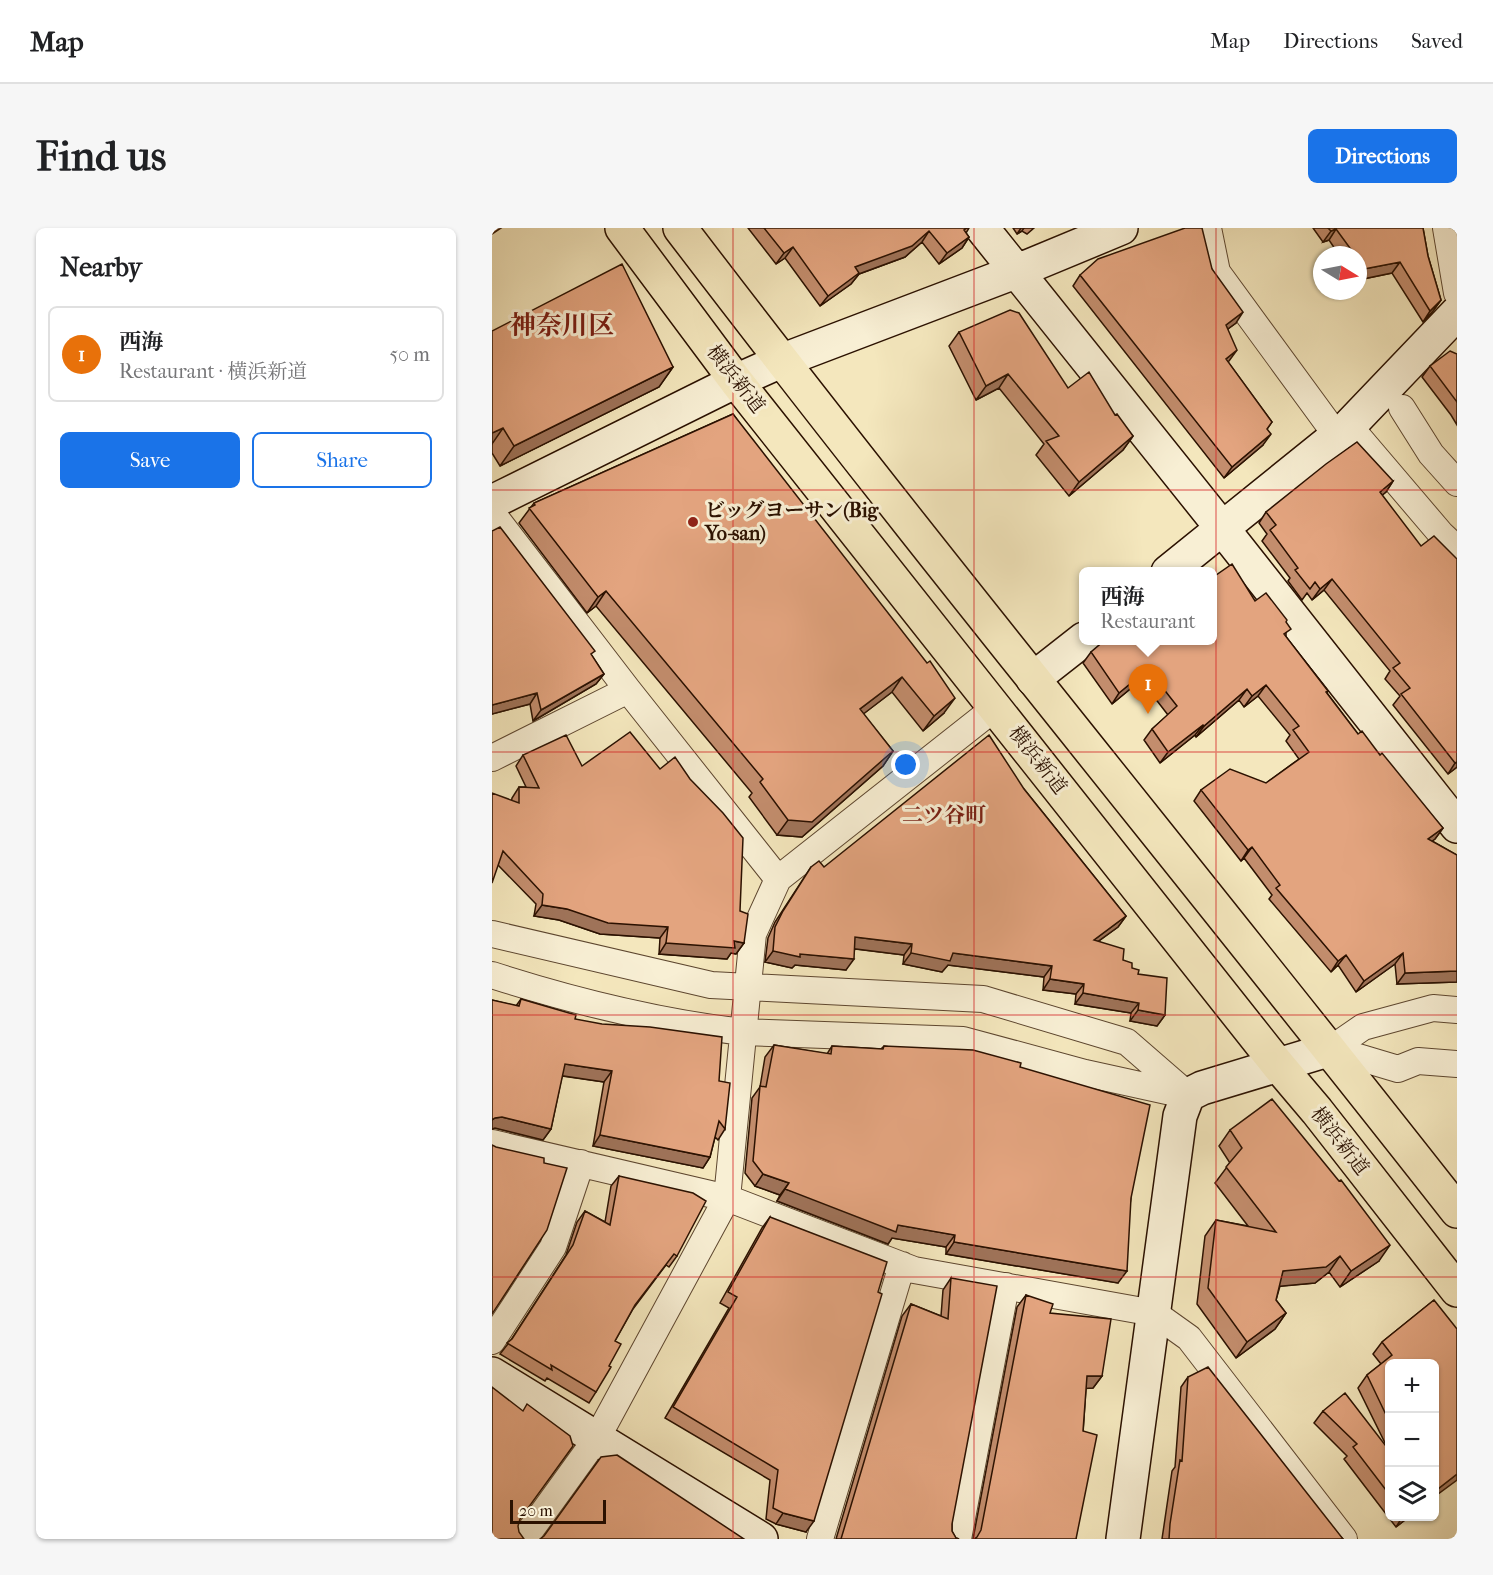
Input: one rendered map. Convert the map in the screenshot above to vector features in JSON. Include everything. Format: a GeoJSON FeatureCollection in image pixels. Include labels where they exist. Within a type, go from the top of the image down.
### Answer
{"type":"FeatureCollection","features":[{"type":"Feature","properties":{"kind":"highway","name":"横浜新道"},"geometry":{"type":"LineString","coordinates":[[622,228],[736,381],[1457,1290]]}},
{"type":"Feature","properties":{"kind":"highway"},"geometry":{"type":"LineString","coordinates":[[680,228],[781,361],[1457,1211]]}},
{"type":"Feature","properties":{"kind":"street"},"geometry":{"type":"LineString","coordinates":[[982,228],[1457,826]]}},
{"type":"Feature","properties":{"kind":"street"},"geometry":{"type":"LineString","coordinates":[[492,501],[781,361],[1015,272],[1121,228]]}},
{"type":"Feature","properties":{"kind":"street"},"geometry":{"type":"LineString","coordinates":[[1208,228],[1217,272],[1343,431],[1457,549]]}},
{"type":"Feature","properties":{"kind":"street"},"geometry":{"type":"LineString","coordinates":[[1446,228],[1457,293]]}},
{"type":"Feature","properties":{"kind":"street"},"geometry":{"type":"LineString","coordinates":[[1174,567],[1343,431],[1457,313]]}},
{"type":"Feature","properties":{"kind":"street"},"geometry":{"type":"LineString","coordinates":[[1402,408],[1431,454],[1457,483]]}},
{"type":"Feature","properties":{"kind":"street"},"geometry":{"type":"LineString","coordinates":[[492,513],[628,690],[778,879]]}},
{"type":"Feature","properties":{"kind":"street"},"geometry":{"type":"LineString","coordinates":[[1033,679],[1079,642]]}},
{"type":"Feature","properties":{"kind":"street"},"geometry":{"type":"LineString","coordinates":[[492,758],[628,690]]}},
{"type":"Feature","properties":{"kind":"street"},"geometry":{"type":"LineString","coordinates":[[524,1539],[597,1438],[728,1198],[753,934],[778,879],[996,707]]}},
{"type":"Feature","properties":{"kind":"street"},"geometry":{"type":"LineString","coordinates":[[492,934],[711,985],[984,999],[1127,1042],[1188,1095]]}},
{"type":"Feature","properties":{"kind":"street"},"geometry":{"type":"LineString","coordinates":[[492,975],[557,996],[709,1028],[743,1032],[963,1040],[1085,1073],[1188,1095],[1202,1088],[1330,1049],[1363,1027],[1433,1008],[1457,1010]]}},
{"type":"Feature","properties":{"kind":"street"},"geometry":{"type":"LineString","coordinates":[[1330,1049],[1398,1069],[1418,1061],[1457,1064]]}},
{"type":"Feature","properties":{"kind":"street"},"geometry":{"type":"LineString","coordinates":[[1123,1539],[1180,1116],[1188,1095]]}},
{"type":"Feature","properties":{"kind":"street"},"geometry":{"type":"LineString","coordinates":[[492,1143],[728,1198],[914,1270],[1154,1313],[1189,1338],[1344,1539]]}},
{"type":"Feature","properties":{"kind":"street"},"geometry":{"type":"LineString","coordinates":[[492,1341],[553,1247],[581,1163]]}},
{"type":"Feature","properties":{"kind":"street"},"geometry":{"type":"LineString","coordinates":[[820,1539],[902,1265]]}},
{"type":"Feature","properties":{"kind":"street"},"geometry":{"type":"LineString","coordinates":[[958,1539],[1006,1286]]}},
{"type":"Feature","properties":{"kind":"street"},"geometry":{"type":"LineString","coordinates":[[492,1374],[761,1539]]}},
{"type":"Feature","properties":{"kind":"building"},"geometry":{"type":"Polygon","coordinates":[[[764,228],[967,228],[964,230],[969,237],[947,253],[929,231],[912,246],[855,267],[859,273],[828,296],[793,247],[784,253],[764,228]]]}},
{"type":"Feature","properties":{"kind":"building"},"geometry":{"type":"Polygon","coordinates":[[[1185,228],[1202,228],[1212,269],[1243,312],[1226,325],[1237,350],[1226,359],[1272,422],[1267,429],[1271,434],[1232,467],[1080,275],[1098,259],[1185,228]]]}},
{"type":"Feature","properties":{"kind":"building"},"geometry":{"type":"Polygon","coordinates":[[[1328,228],[1423,228],[1428,256],[1441,300],[1430,311],[1400,262],[1367,268],[1367,246],[1348,246],[1336,229],[1331,231],[1328,228]]]}},
{"type":"Feature","properties":{"kind":"building"},"geometry":{"type":"Polygon","coordinates":[[[622,264],[673,367],[514,446],[503,428],[492,433],[492,331],[622,264]]]}},
{"type":"Feature","properties":{"kind":"building"},"geometry":{"type":"Polygon","coordinates":[[[1010,310],[1019,313],[1068,388],[1089,372],[1115,415],[1117,414],[1133,436],[1079,482],[1046,441],[1059,436],[1008,374],[986,386],[959,332],[1010,310]]]}},
{"type":"Feature","properties":{"kind":"building"},"geometry":{"type":"Polygon","coordinates":[[[1450,351],[1457,354],[1457,402],[1430,366],[1450,351]]]}},
{"type":"Feature","properties":{"kind":"building"},"geometry":{"type":"Polygon","coordinates":[[[733,414],[927,663],[930,661],[955,698],[934,716],[902,677],[860,709],[893,751],[812,822],[788,820],[760,782],[763,779],[606,591],[598,597],[529,508],[535,505],[534,503],[733,414]]]}},
{"type":"Feature","properties":{"kind":"building"},"geometry":{"type":"Polygon","coordinates":[[[1357,442],[1393,481],[1380,492],[1421,546],[1434,536],[1457,559],[1457,762],[1455,763],[1401,694],[1410,688],[1393,668],[1400,663],[1332,579],[1320,589],[1315,582],[1310,589],[1295,570],[1298,568],[1270,530],[1276,525],[1266,512],[1357,442]]]}},
{"type":"Feature","properties":{"kind":"building"},"geometry":{"type":"Polygon","coordinates":[[[500,527],[595,651],[591,654],[604,674],[541,710],[537,693],[492,705],[492,531],[500,527]]]}},
{"type":"Feature","properties":{"kind":"building"},"geometry":{"type":"Polygon","coordinates":[[[1232,564],[1255,601],[1266,593],[1287,620],[1291,629],[1284,634],[1328,691],[1326,692],[1358,734],[1362,731],[1380,755],[1382,753],[1443,828],[1428,839],[1457,855],[1457,971],[1405,973],[1403,953],[1364,981],[1346,955],[1338,961],[1276,888],[1280,885],[1252,847],[1248,850],[1201,790],[1230,769],[1266,783],[1309,752],[1293,730],[1299,726],[1266,685],[1252,696],[1247,689],[1204,726],[1168,752],[1152,729],[1177,706],[1148,669],[1119,693],[1091,652],[1099,645],[1217,645],[1217,574],[1232,564]]]}},
{"type":"Feature","properties":{"kind":"building"},"geometry":{"type":"Polygon","coordinates":[[[630,732],[660,769],[675,757],[690,779],[723,813],[743,838],[740,911],[748,914],[744,943],[734,941],[735,948],[666,943],[668,927],[608,923],[567,909],[542,905],[543,894],[503,851],[492,883],[492,793],[519,803],[519,787],[539,788],[523,755],[566,735],[582,766],[630,732]]]}},
{"type":"Feature","properties":{"kind":"building"},"geometry":{"type":"Polygon","coordinates":[[[989,735],[1024,789],[1126,916],[1094,940],[1124,949],[1123,960],[1132,963],[1132,968],[1139,970],[1138,974],[1167,978],[1165,1015],[1138,1010],[1139,1003],[1083,993],[1084,984],[1050,979],[1052,966],[953,953],[950,961],[911,953],[912,944],[855,937],[854,959],[800,954],[800,957],[773,951],[775,927],[811,867],[819,861],[824,867],[989,735]]]}},
{"type":"Feature","properties":{"kind":"building"},"geometry":{"type":"Polygon","coordinates":[[[521,999],[576,1015],[575,1019],[722,1037],[719,1081],[730,1083],[725,1129],[719,1121],[710,1157],[600,1135],[612,1071],[565,1064],[551,1129],[502,1117],[492,1120],[492,1000],[519,1006],[521,999]]]}},
{"type":"Feature","properties":{"kind":"building"},"geometry":{"type":"Polygon","coordinates":[[[774,1045],[831,1054],[832,1046],[973,1050],[1021,1063],[1020,1067],[1150,1105],[1131,1198],[1127,1271],[954,1242],[955,1235],[898,1225],[896,1232],[785,1189],[789,1183],[763,1174],[753,1161],[760,1086],[766,1087],[774,1045]]]}},
{"type":"Feature","properties":{"kind":"building"},"geometry":{"type":"Polygon","coordinates":[[[1272,1099],[1339,1181],[1341,1180],[1390,1245],[1351,1271],[1340,1256],[1326,1267],[1283,1271],[1276,1300],[1286,1313],[1247,1342],[1208,1288],[1216,1220],[1276,1232],[1226,1167],[1242,1148],[1230,1130],[1272,1099]]]}},
{"type":"Feature","properties":{"kind":"building"},"geometry":{"type":"Polygon","coordinates":[[[492,1145],[544,1158],[544,1163],[567,1168],[547,1230],[492,1314],[492,1145]]]}},
{"type":"Feature","properties":{"kind":"building"},"geometry":{"type":"Polygon","coordinates":[[[619,1176],[693,1193],[706,1201],[677,1256],[674,1254],[635,1305],[615,1341],[621,1344],[596,1392],[551,1365],[552,1370],[507,1343],[512,1339],[573,1245],[585,1211],[610,1225],[619,1176]]]}},
{"type":"Feature","properties":{"kind":"building"},"geometry":{"type":"Polygon","coordinates":[[[770,1217],[887,1262],[878,1292],[882,1294],[814,1521],[773,1508],[778,1470],[673,1407],[737,1297],[728,1292],[770,1217]]]}},
{"type":"Feature","properties":{"kind":"building"},"geometry":{"type":"Polygon","coordinates":[[[951,1278],[997,1286],[952,1524],[952,1531],[959,1539],[841,1539],[911,1304],[948,1319],[951,1278]]]}},
{"type":"Feature","properties":{"kind":"building"},"geometry":{"type":"Polygon","coordinates":[[[1026,1295],[1053,1304],[1050,1313],[1111,1319],[1102,1376],[1087,1376],[1083,1431],[1097,1435],[1076,1539],[974,1539],[981,1530],[1026,1295]]]}},
{"type":"Feature","properties":{"kind":"building"},"geometry":{"type":"Polygon","coordinates":[[[1434,1300],[1457,1329],[1457,1474],[1439,1488],[1439,1359],[1387,1359],[1392,1355],[1382,1342],[1434,1300]]]}},
{"type":"Feature","properties":{"kind":"building"},"geometry":{"type":"Polygon","coordinates":[[[1385,1361],[1385,1413],[1367,1375],[1385,1361]]]}},
{"type":"Feature","properties":{"kind":"building"},"geometry":{"type":"Polygon","coordinates":[[[1208,1367],[1343,1539],[1169,1539],[1180,1460],[1182,1461],[1188,1377],[1208,1367]]]}},
{"type":"Feature","properties":{"kind":"building"},"geometry":{"type":"Polygon","coordinates":[[[492,1387],[523,1411],[527,1404],[570,1436],[573,1446],[520,1519],[519,1532],[524,1539],[492,1539],[492,1387]]]}},
{"type":"Feature","properties":{"kind":"building"},"geometry":{"type":"Polygon","coordinates":[[[1345,1393],[1385,1445],[1385,1489],[1353,1447],[1357,1444],[1323,1411],[1345,1393]]]}},
{"type":"Feature","properties":{"kind":"building"},"geometry":{"type":"Polygon","coordinates":[[[617,1455],[744,1539],[540,1539],[601,1457],[617,1455]]]}},
{"type":"Feature","properties":{"kind":"place","name":"ビッグヨーサン(Big Yo-san)"},"geometry":{"type":"Point","coordinates":[693,522]}},
{"type":"Feature","properties":{"kind":"place","name":"西海"},"geometry":{"type":"Point","coordinates":[1148,714]}},
{"type":"Feature","properties":{"kind":"district","name":"神奈川区"},"geometry":{"type":"Point","coordinates":[562,325]}},
{"type":"Feature","properties":{"kind":"district","name":"二ツ谷町"},"geometry":{"type":"Point","coordinates":[944,815]}}]}
